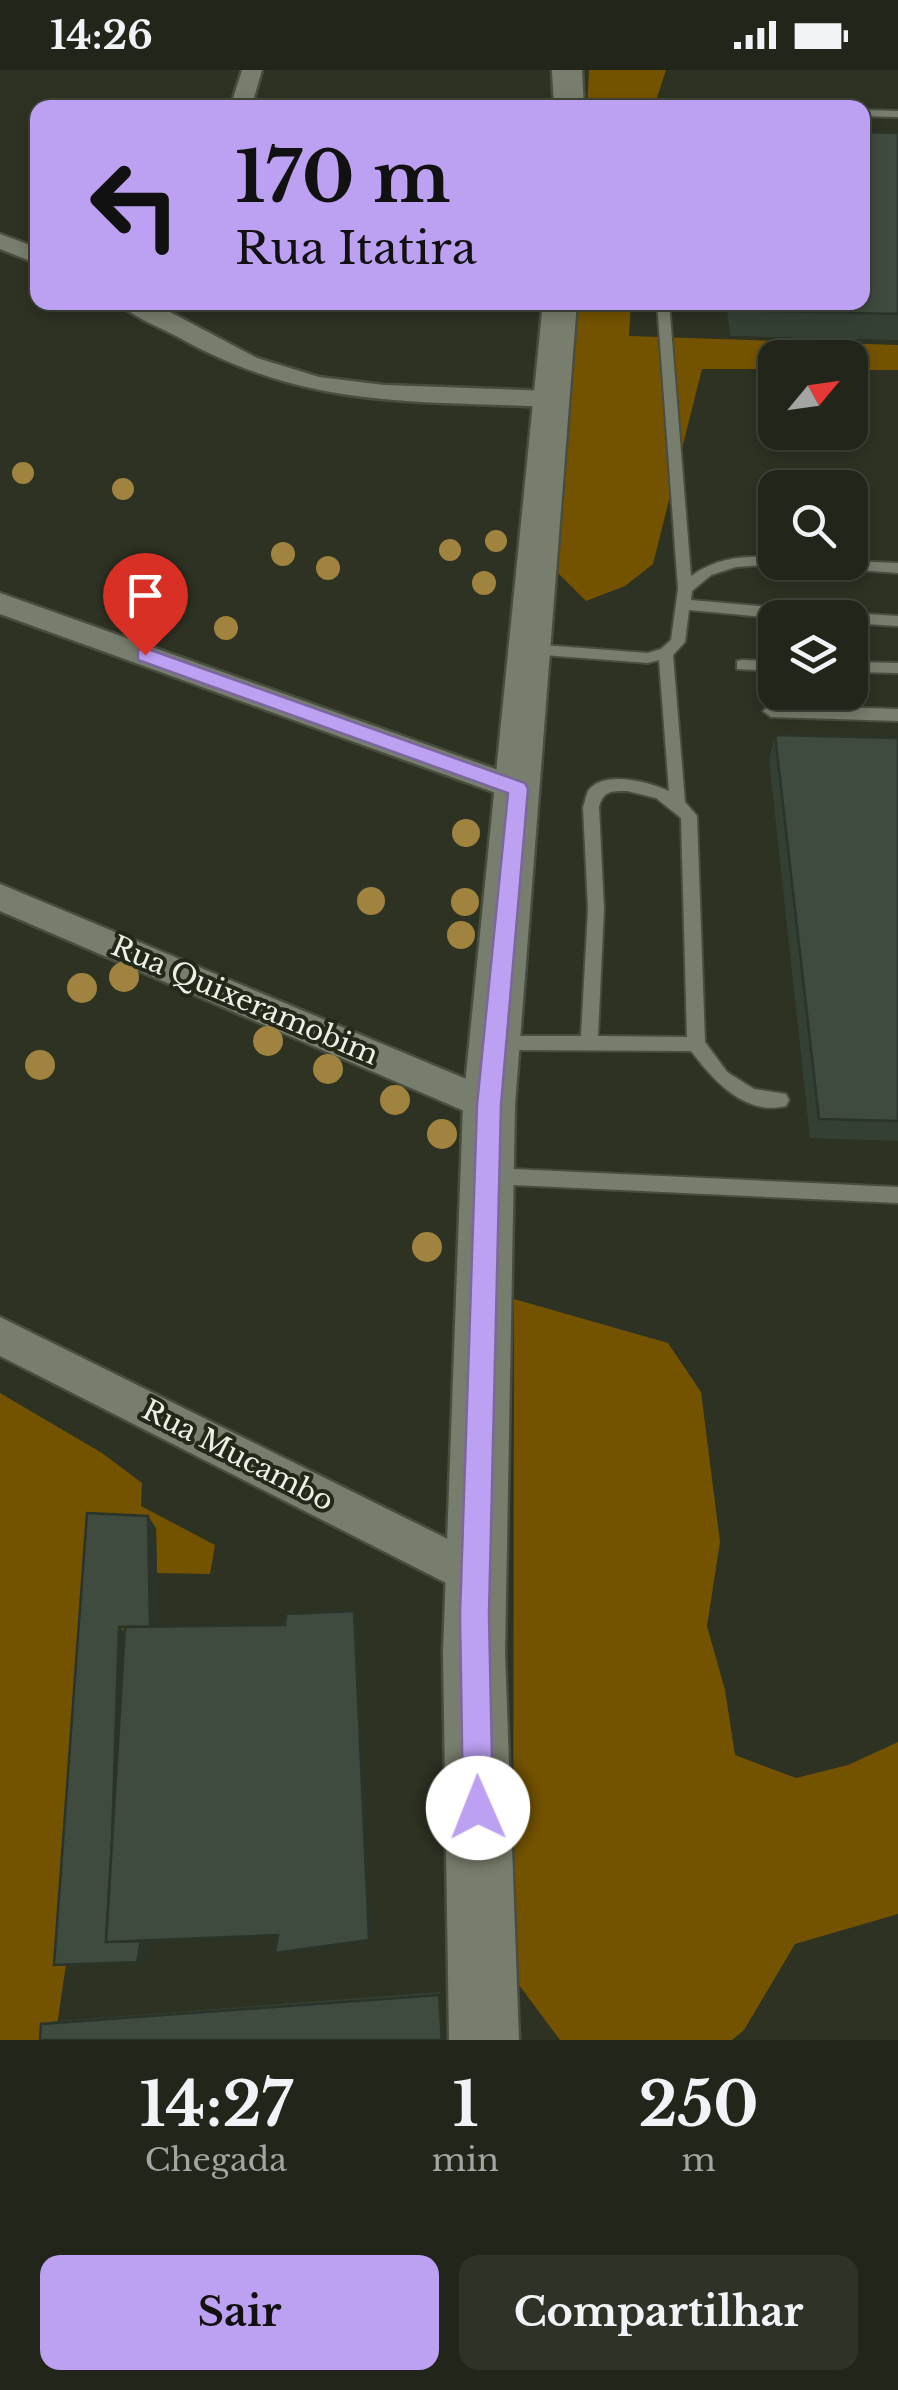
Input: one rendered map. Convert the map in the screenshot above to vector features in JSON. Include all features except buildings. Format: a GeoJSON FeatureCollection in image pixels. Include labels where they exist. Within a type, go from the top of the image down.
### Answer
{"type":"FeatureCollection","features":[{"type":"Feature","properties":{"kind":"street"},"geometry":{"type":"LineString","coordinates":[[243,100],[252,70]]}},
{"type":"Feature","properties":{"kind":"street"},"geometry":{"type":"LineString","coordinates":[[567,70],[569,100]]}},
{"type":"Feature","properties":{"kind":"street"},"geometry":{"type":"LineString","coordinates":[[0,241],[30,254]]}},
{"type":"Feature","properties":{"kind":"street"},"geometry":{"type":"LineString","coordinates":[[484,2040],[475,1575],[489,1105],[559,310]]}},
{"type":"Feature","properties":{"kind":"street"},"geometry":{"type":"LineString","coordinates":[[176,313],[236,360],[292,379],[368,389],[549,398]]}},
{"type":"Feature","properties":{"kind":"street"},"geometry":{"type":"LineString","coordinates":[[0,603],[518,789]]}},
{"type":"Feature","properties":{"kind":"street","name":"Rua Quixeramobim"},"geometry":{"type":"LineString","coordinates":[[0,897],[489,1105]]}},
{"type":"Feature","properties":{"kind":"street","name":"Rua Mucambo"},"geometry":{"type":"LineString","coordinates":[[0,1336],[475,1575]]}},
{"type":"Feature","properties":{"kind":"lane"},"geometry":{"type":"LineString","coordinates":[[870,112],[898,114]]}},
{"type":"Feature","properties":{"kind":"lane"},"geometry":{"type":"LineString","coordinates":[[530,649],[648,658],[666,653],[678,642],[684,596],[664,310]]}},
{"type":"Feature","properties":{"kind":"lane"},"geometry":{"type":"LineString","coordinates":[[684,596],[708,567],[736,560],[758,561]]}},
{"type":"Feature","properties":{"kind":"lane"},"geometry":{"type":"LineString","coordinates":[[868,566],[898,568]]}},
{"type":"Feature","properties":{"kind":"lane"},"geometry":{"type":"LineString","coordinates":[[684,596],[758,607]]}},
{"type":"Feature","properties":{"kind":"lane"},"geometry":{"type":"LineString","coordinates":[[868,619],[898,621]]}},
{"type":"Feature","properties":{"kind":"lane"},"geometry":{"type":"LineString","coordinates":[[666,653],[678,800]]}},
{"type":"Feature","properties":{"kind":"lane"},"geometry":{"type":"LineString","coordinates":[[742,665],[758,665]]}},
{"type":"Feature","properties":{"kind":"lane"},"geometry":{"type":"LineString","coordinates":[[868,667],[898,668]]}},
{"type":"Feature","properties":{"kind":"lane"},"geometry":{"type":"LineString","coordinates":[[771,711],[898,715]]}},
{"type":"Feature","properties":{"kind":"lane"},"geometry":{"type":"LineString","coordinates":[[588,1044],[596,909],[591,807],[595,793],[615,785],[659,790],[678,800],[689,816],[696,1044],[721,1077],[750,1096],[780,1100]]}},
{"type":"Feature","properties":{"kind":"lane"},"geometry":{"type":"LineString","coordinates":[[493,1043],[696,1044]]}},
{"type":"Feature","properties":{"kind":"lane"},"geometry":{"type":"LineString","coordinates":[[487,1176],[898,1195]]}},
{"type":"Feature","properties":{"kind":"shaded area"},"geometry":{"type":"Polygon","coordinates":[[[589,70],[666,70],[656,100],[587,100],[589,70]]]}},
{"type":"Feature","properties":{"kind":"shaded area"},"geometry":{"type":"Polygon","coordinates":[[[575,310],[631,310],[629,336],[758,340],[758,369],[702,369],[653,564],[625,586],[586,601],[556,571],[575,310]]]}},
{"type":"Feature","properties":{"kind":"shaded area"},"geometry":{"type":"Polygon","coordinates":[[[868,344],[898,345],[898,370],[868,370],[868,344]]]}},
{"type":"Feature","properties":{"kind":"shaded area"},"geometry":{"type":"Polygon","coordinates":[[[514,1299],[668,1343],[701,1392],[720,1542],[707,1626],[725,1690],[735,1755],[796,1778],[848,1765],[898,1742],[898,1914],[795,1944],[744,2030],[732,2040],[560,2040],[513,1977],[514,1299]]]}},
{"type":"Feature","properties":{"kind":"shaded area"},"geometry":{"type":"Polygon","coordinates":[[[0,1393],[102,1453],[142,1483],[141,1506],[215,1545],[210,1574],[157,1573],[156,1528],[66,1964],[55,2040],[0,2040],[0,1393]]]}},
{"type":"Feature","properties":{"kind":"route"},"geometry":{"type":"LineString","coordinates":[[145,655],[518,789],[489,1105],[474,1614],[478,1808]]}}]}
